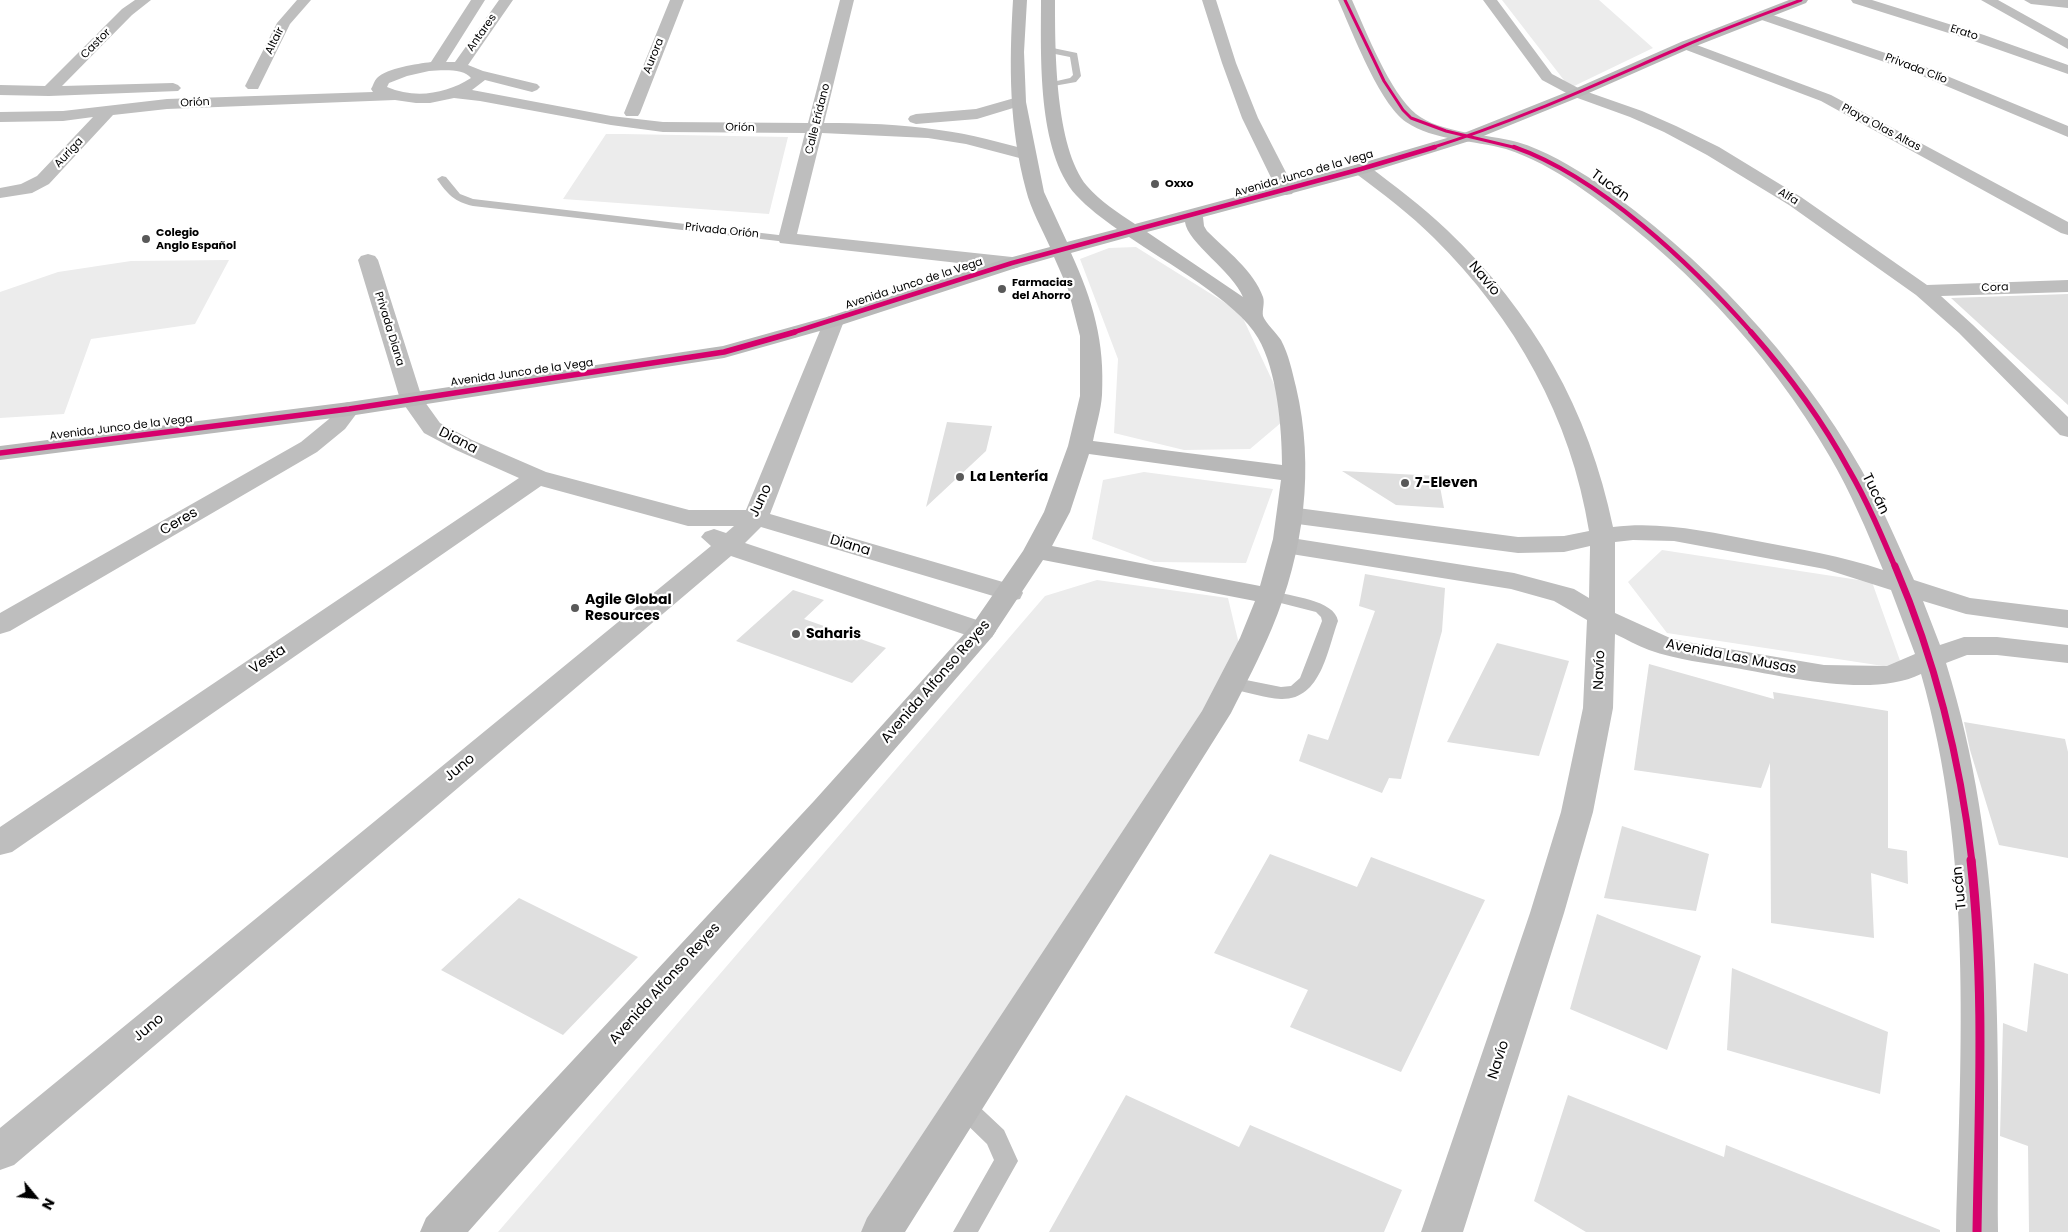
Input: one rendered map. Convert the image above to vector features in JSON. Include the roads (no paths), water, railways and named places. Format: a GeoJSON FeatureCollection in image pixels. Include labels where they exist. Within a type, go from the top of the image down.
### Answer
{"type":"FeatureCollection","features":[{"type":"Feature","properties":{"kind":"main road","name":"Avenida Alfonso Reyes"},"geometry":{"type":"LineString","coordinates":[[441,1232],[825,809],[982,631],[1010,593],[1057,512],[1080,446],[1091,396],[1090,336],[1078,289],[1035,192],[1027,155],[1018,102],[1017,52],[1020,0]]}},
{"type":"Feature","properties":{"kind":"main road"},"geometry":{"type":"LineString","coordinates":[[882,1232],[1216,712],[1258,628],[1271,596],[1285,545],[1290,515],[1293,439],[1290,407],[1274,348],[1266,333],[1253,316],[1229,296],[1099,206],[1074,182],[1057,129],[1048,50],[1048,0]]}},
{"type":"Feature","properties":{"kind":"main road","name":"Avenida Junco de la Vega"},"geometry":{"type":"LineString","coordinates":[[0,452],[142,436],[349,408],[724,352],[834,321],[1012,264],[1286,190],[1470,136],[1761,15],[1783,2],[1802,0]]}},
{"type":"Feature","properties":{"kind":"main road"},"geometry":{"type":"LineString","coordinates":[[1194,215],[1195,226],[1200,234],[1243,280],[1251,293],[1254,305],[1253,316]]}},
{"type":"Feature","properties":{"kind":"main road"},"geometry":{"type":"LineString","coordinates":[[1080,446],[1292,474]]}},
{"type":"Feature","properties":{"kind":"main road"},"geometry":{"type":"LineString","coordinates":[[1036,551],[1271,596]]}},
{"type":"Feature","properties":{"kind":"street","name":"Castor"},"geometry":{"type":"LineString","coordinates":[[49,91],[127,12],[144,0]]}},
{"type":"Feature","properties":{"kind":"street","name":"Altair"},"geometry":{"type":"LineString","coordinates":[[253,86],[284,23],[304,0]]}},
{"type":"Feature","properties":{"kind":"street","name":"Antares"},"geometry":{"type":"LineString","coordinates":[[436,66],[478,0]]}},
{"type":"Feature","properties":{"kind":"street","name":"Antares"},"geometry":{"type":"LineString","coordinates":[[459,67],[506,0]]}},
{"type":"Feature","properties":{"kind":"street","name":"Aurora"},"geometry":{"type":"LineString","coordinates":[[632,113],[677,0]]}},
{"type":"Feature","properties":{"kind":"street","name":"Calle Erídano"},"geometry":{"type":"LineString","coordinates":[[787,238],[847,0]]}},
{"type":"Feature","properties":{"kind":"street"},"geometry":{"type":"LineString","coordinates":[[1209,0],[1229,63],[1250,118],[1286,190]]}},
{"type":"Feature","properties":{"kind":"street","name":"Tucán"},"geometry":{"type":"LineString","coordinates":[[1345,0],[1359,32],[1400,108],[1410,118],[1427,125],[1533,153],[1553,162],[1578,178],[1656,238],[1730,309],[1766,350],[1801,395],[1834,444],[1865,498],[1903,584],[1931,658],[1955,755],[1976,907],[1979,1022],[1977,1232]]}},
{"type":"Feature","properties":{"kind":"street","name":"Alfa"},"geometry":{"type":"LineString","coordinates":[[1490,0],[1547,78],[1577,93],[1636,114],[1713,151],[1795,201],[1923,291],[1966,329],[2068,430]]}},
{"type":"Feature","properties":{"kind":"street","name":"Erato"},"geometry":{"type":"LineString","coordinates":[[1858,0],[1963,33],[2068,70]]}},
{"type":"Feature","properties":{"kind":"street"},"geometry":{"type":"LineString","coordinates":[[1988,0],[2068,45]]}},
{"type":"Feature","properties":{"kind":"street"},"geometry":{"type":"LineString","coordinates":[[2031,0],[2068,4]]}},
{"type":"Feature","properties":{"kind":"street","name":"Privada Clío"},"geometry":{"type":"LineString","coordinates":[[1761,15],[1913,67],[2068,132]]}},
{"type":"Feature","properties":{"kind":"street"},"geometry":{"type":"LineString","coordinates":[[2043,30],[2068,33]]}},
{"type":"Feature","properties":{"kind":"street","name":"Playa Olas Altas"},"geometry":{"type":"LineString","coordinates":[[1686,45],[1826,98],[2068,229]]}},
{"type":"Feature","properties":{"kind":"street"},"geometry":{"type":"LineString","coordinates":[[2033,57],[2068,55]]}},
{"type":"Feature","properties":{"kind":"street","name":"Orión"},"geometry":{"type":"LineString","coordinates":[[382,81],[395,74],[414,69],[436,66],[459,67],[593,106],[632,113],[928,133],[982,142],[1027,155]]}},
{"type":"Feature","properties":{"kind":"street"},"geometry":{"type":"LineString","coordinates":[[454,93],[469,87],[478,80],[478,74]]}},
{"type":"Feature","properties":{"kind":"street"},"geometry":{"type":"LineString","coordinates":[[234,87],[382,81],[379,89],[391,96]]}},
{"type":"Feature","properties":{"kind":"street","name":"Orión"},"geometry":{"type":"LineString","coordinates":[[0,90],[49,91],[182,87],[184,94],[167,104]]}},
{"type":"Feature","properties":{"kind":"street","name":"Orión"},"geometry":{"type":"LineString","coordinates":[[0,117],[63,116],[167,104],[391,96],[409,98],[432,97],[454,93],[501,98],[620,123],[664,127],[817,124],[958,117],[999,109],[1018,102]]}},
{"type":"Feature","properties":{"kind":"street","name":"Auriga"},"geometry":{"type":"LineString","coordinates":[[0,193],[26,189],[43,180],[107,112]]}},
{"type":"Feature","properties":{"kind":"street","name":"Navío"},"geometry":{"type":"LineString","coordinates":[[1361,169],[1393,192],[1449,240],[1487,282],[1522,329],[1542,363],[1578,440],[1602,536],[1599,704],[1591,753],[1572,838],[1442,1232]]}},
{"type":"Feature","properties":{"kind":"street","name":"Privada Orión"},"geometry":{"type":"LineString","coordinates":[[787,238],[1012,264]]}},
{"type":"Feature","properties":{"kind":"street","name":"Privada Diana"},"geometry":{"type":"LineString","coordinates":[[368,260],[411,399]]}},
{"type":"Feature","properties":{"kind":"street","name":"Cora"},"geometry":{"type":"LineString","coordinates":[[1923,291],[2068,286]]}},
{"type":"Feature","properties":{"kind":"street","name":"Juno"},"geometry":{"type":"LineString","coordinates":[[0,1152],[727,546],[756,518],[834,321]]}},
{"type":"Feature","properties":{"kind":"street","name":"Diana"},"geometry":{"type":"LineString","coordinates":[[411,399],[432,428],[464,445],[537,477],[688,518],[756,518],[1010,593]]}},
{"type":"Feature","properties":{"kind":"street","name":"Ceres"},"geometry":{"type":"LineString","coordinates":[[0,625],[309,447],[337,424],[349,408]]}},
{"type":"Feature","properties":{"kind":"street","name":"Vesta"},"geometry":{"type":"LineString","coordinates":[[0,843],[537,477]]}},
{"type":"Feature","properties":{"kind":"street"},"geometry":{"type":"LineString","coordinates":[[1290,515],[1518,545],[1564,544],[1602,536],[1651,531],[1674,532],[1828,562],[1903,584],[1966,606],[2068,619]]}},
{"type":"Feature","properties":{"kind":"street","name":"Diana"},"geometry":{"type":"LineString","coordinates":[[688,518],[727,546],[982,631]]}},
{"type":"Feature","properties":{"kind":"street","name":"Avenida Las Musas"},"geometry":{"type":"LineString","coordinates":[[1285,545],[1514,581],[1564,595],[1602,617],[1660,644],[1687,651],[1824,674],[1887,675],[1902,672],[1931,658],[1964,646],[1978,645],[2068,654]]}},
{"type":"Feature","properties":{"kind":"lane"},"geometry":{"type":"LineString","coordinates":[[1048,50],[1074,55],[1078,76],[1073,80],[1051,85]]}},
{"type":"Feature","properties":{"kind":"lane","name":"Privada Orión"},"geometry":{"type":"LineString","coordinates":[[442,180],[452,196],[489,206],[787,238]]}},
{"type":"Feature","properties":{"kind":"lane"},"geometry":{"type":"LineString","coordinates":[[1231,683],[1281,693],[1296,691],[1308,681],[1330,622],[1329,614],[1322,609],[1271,596]]}},
{"type":"Feature","properties":{"kind":"lane"},"geometry":{"type":"LineString","coordinates":[[963,1106],[996,1137],[1006,1161],[964,1232]]}},
{"type":"Feature","properties":{"kind":"place","name":"Oxxo"},"geometry":{"type":"Point","coordinates":[1155,184]}},
{"type":"Feature","properties":{"kind":"place","name":"Colegio Anglo Español"},"geometry":{"type":"Point","coordinates":[146,239]}},
{"type":"Feature","properties":{"kind":"place","name":"Farmacias del Ahorro"},"geometry":{"type":"Point","coordinates":[1002,289]}},
{"type":"Feature","properties":{"kind":"place","name":"La Lentería"},"geometry":{"type":"Point","coordinates":[960,477]}},
{"type":"Feature","properties":{"kind":"place","name":"7-Eleven"},"geometry":{"type":"Point","coordinates":[1405,483]}},
{"type":"Feature","properties":{"kind":"place","name":"Agile Global Resources"},"geometry":{"type":"Point","coordinates":[575,608]}},
{"type":"Feature","properties":{"kind":"place","name":"Saharis"},"geometry":{"type":"Point","coordinates":[796,634]}}]}
